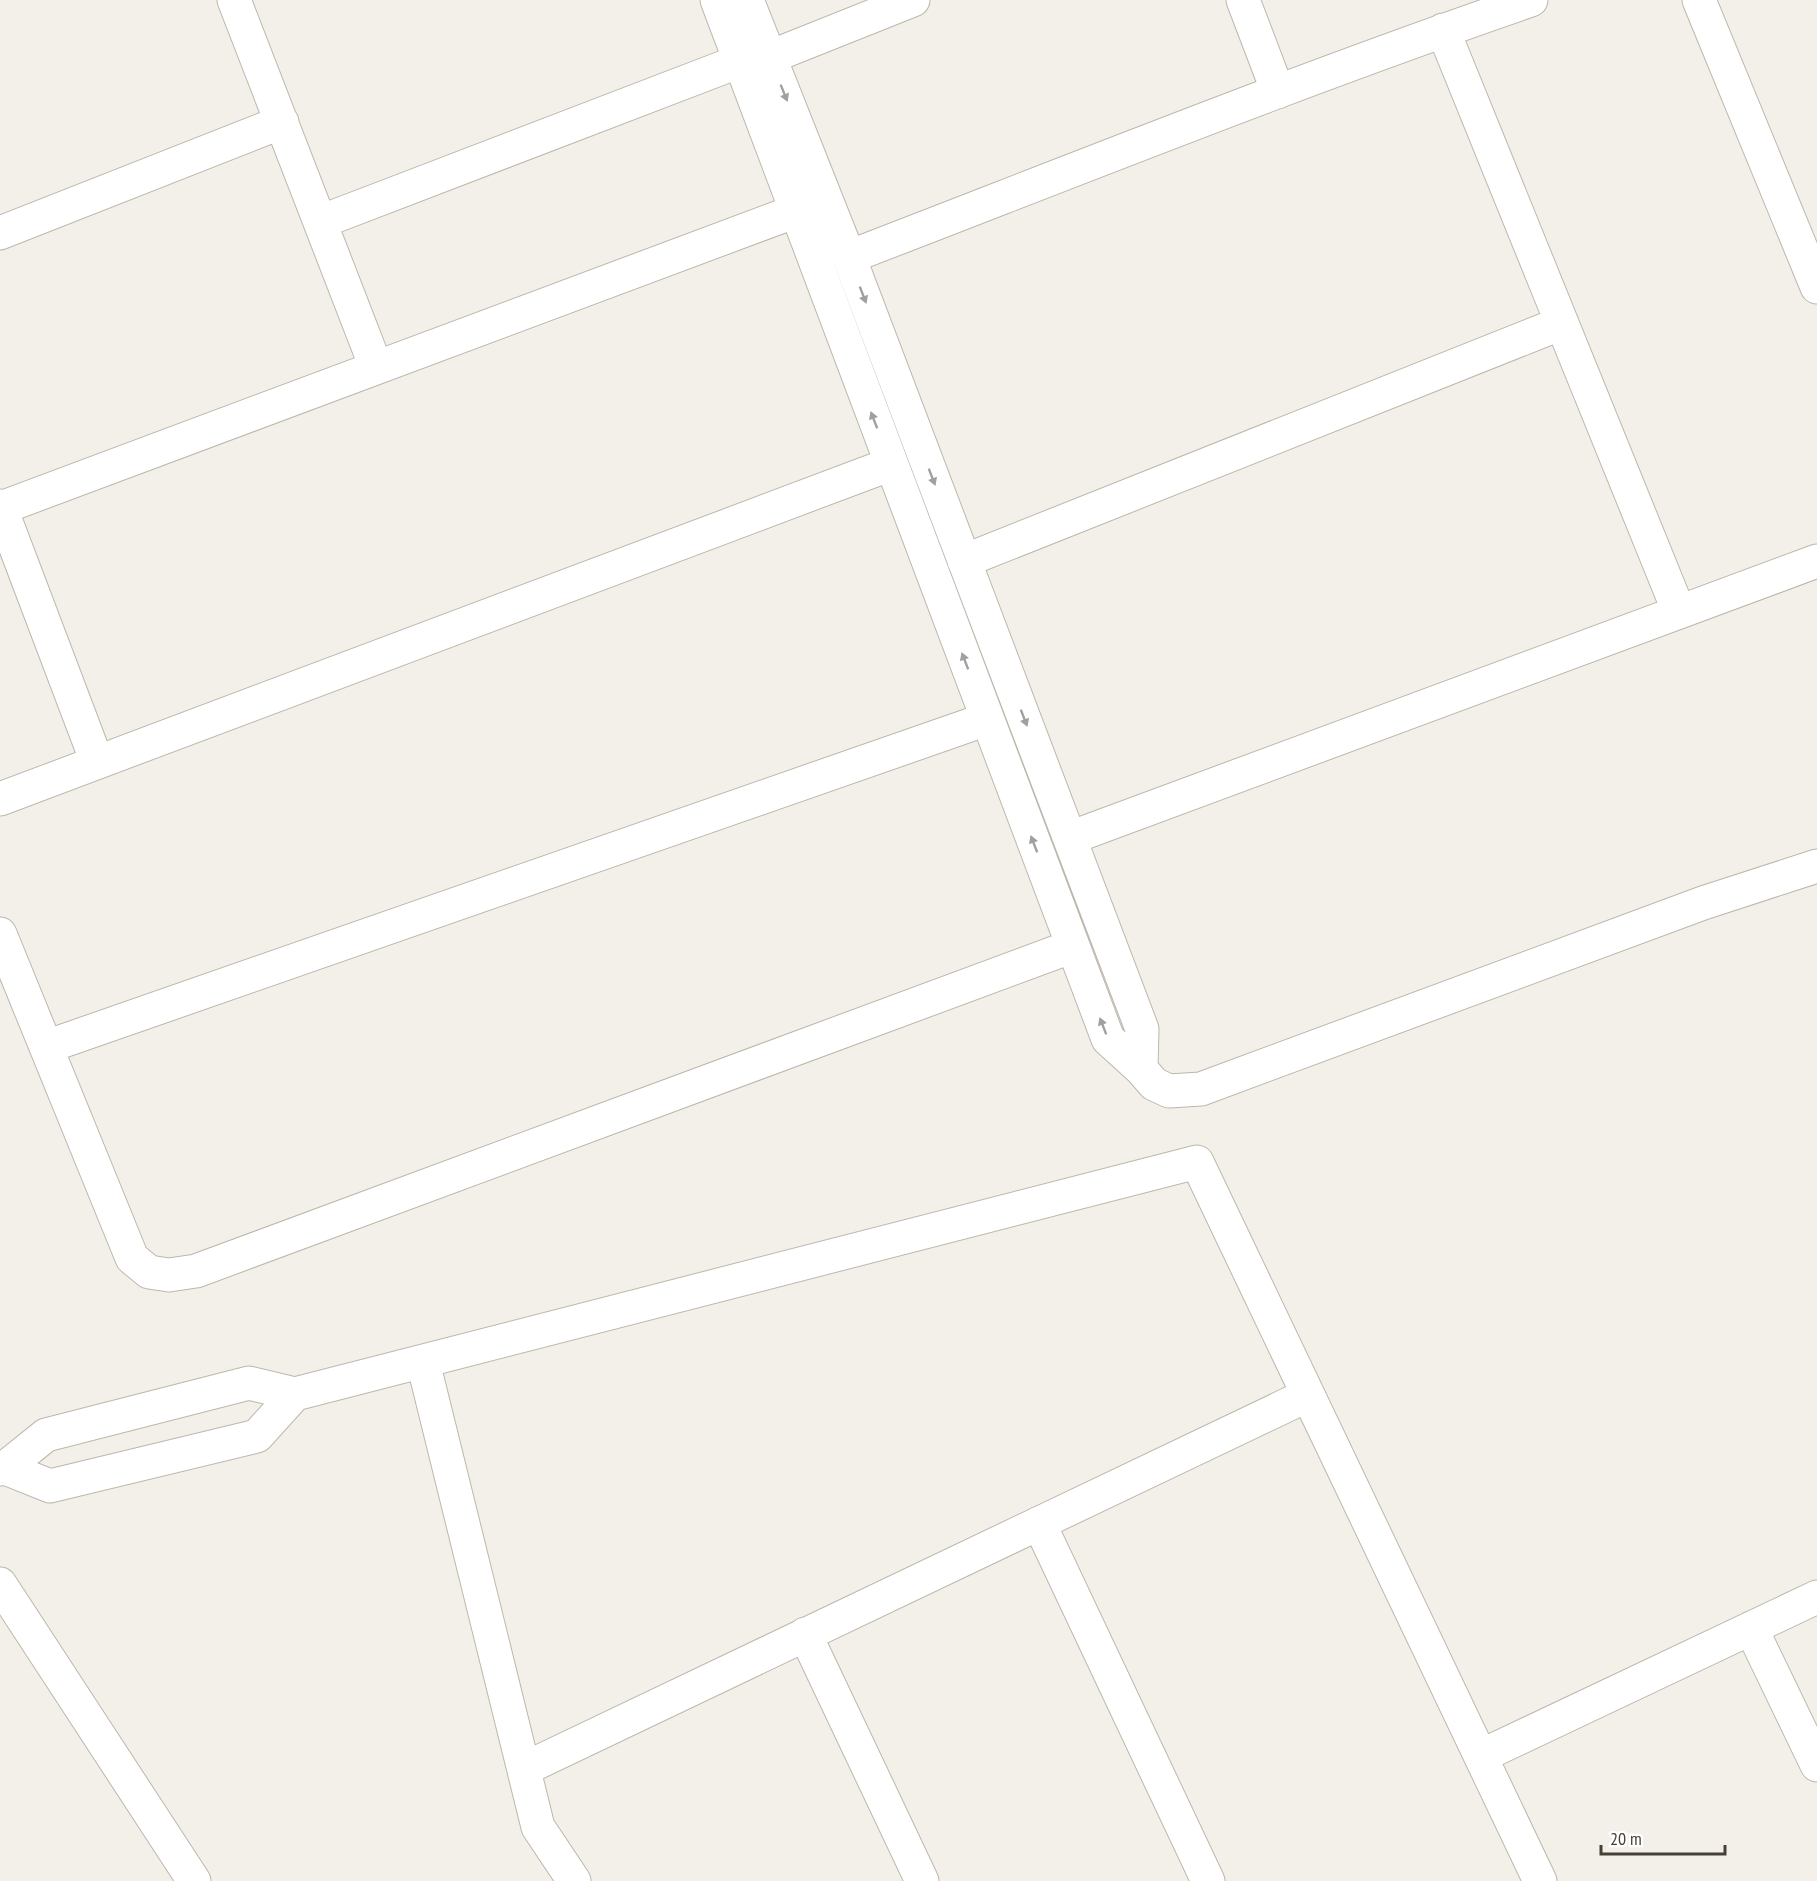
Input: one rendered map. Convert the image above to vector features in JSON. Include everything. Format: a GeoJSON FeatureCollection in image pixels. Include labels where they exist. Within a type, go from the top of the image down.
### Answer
{"type":"FeatureCollection","features":[{"type":"Feature","properties":{"kind":"street"},"geometry":{"type":"LineString","coordinates":[[234,0],[376,367]]}},
{"type":"Feature","properties":{"kind":"street"},"geometry":{"type":"LineString","coordinates":[[717,0],[755,59],[849,257],[1142,1029],[1141,1069]]}},
{"type":"Feature","properties":{"kind":"street"},"geometry":{"type":"LineString","coordinates":[[747,0],[755,59],[796,211],[1108,1039],[1154,1084],[1169,1091],[1201,1089],[1703,903],[1817,866]]}},
{"type":"Feature","properties":{"kind":"street"},"geometry":{"type":"LineString","coordinates":[[320,222],[913,0]]}},
{"type":"Feature","properties":{"kind":"street"},"geometry":{"type":"LineString","coordinates":[[1243,0],[1278,92]]}},
{"type":"Feature","properties":{"kind":"street"},"geometry":{"type":"LineString","coordinates":[[849,257],[1278,92],[1443,30],[1531,0]]}},
{"type":"Feature","properties":{"kind":"street"},"geometry":{"type":"LineString","coordinates":[[1699,0],[1809,244],[1817,287]]}},
{"type":"Feature","properties":{"kind":"street"},"geometry":{"type":"LineString","coordinates":[[1443,30],[1679,612]]}},
{"type":"Feature","properties":{"kind":"street"},"geometry":{"type":"LineString","coordinates":[[0,233],[282,122]]}},
{"type":"Feature","properties":{"kind":"street"},"geometry":{"type":"LineString","coordinates":[[98,762],[0,507],[796,211]]}},
{"type":"Feature","properties":{"kind":"street"},"geometry":{"type":"LineString","coordinates":[[964,561],[1562,323]]}},
{"type":"Feature","properties":{"kind":"street"},"geometry":{"type":"LineString","coordinates":[[0,798],[891,464]]}},
{"type":"Feature","properties":{"kind":"street"},"geometry":{"type":"LineString","coordinates":[[1070,838],[1817,561]]}},
{"type":"Feature","properties":{"kind":"street"},"geometry":{"type":"LineString","coordinates":[[46,1047],[987,719]]}},
{"type":"Feature","properties":{"kind":"street"},"geometry":{"type":"LineString","coordinates":[[0,934],[132,1258],[149,1272],[169,1275],[196,1271],[1072,946]]}},
{"type":"Feature","properties":{"kind":"street"},"geometry":{"type":"LineString","coordinates":[[3,1468],[46,1435],[249,1383],[295,1394],[1197,1162],[1540,1881]]}},
{"type":"Feature","properties":{"kind":"street"},"geometry":{"type":"LineString","coordinates":[[423,1362],[538,1827],[574,1881]]}},
{"type":"Feature","properties":{"kind":"street"},"geometry":{"type":"LineString","coordinates":[[3,1468],[50,1486],[256,1436],[295,1394]]}},
{"type":"Feature","properties":{"kind":"street"},"geometry":{"type":"LineString","coordinates":[[524,1768],[1308,1395]]}},
{"type":"Feature","properties":{"kind":"street"},"geometry":{"type":"LineString","coordinates":[[1039,1523],[1208,1881]]}},
{"type":"Feature","properties":{"kind":"street"},"geometry":{"type":"LineString","coordinates":[[0,1584],[194,1881]]}},
{"type":"Feature","properties":{"kind":"street"},"geometry":{"type":"LineString","coordinates":[[1481,1756],[1817,1597]]}},
{"type":"Feature","properties":{"kind":"street"},"geometry":{"type":"LineString","coordinates":[[1751,1628],[1817,1765]]}},
{"type":"Feature","properties":{"kind":"street"},"geometry":{"type":"LineString","coordinates":[[805,1634],[922,1881]]}}]}
